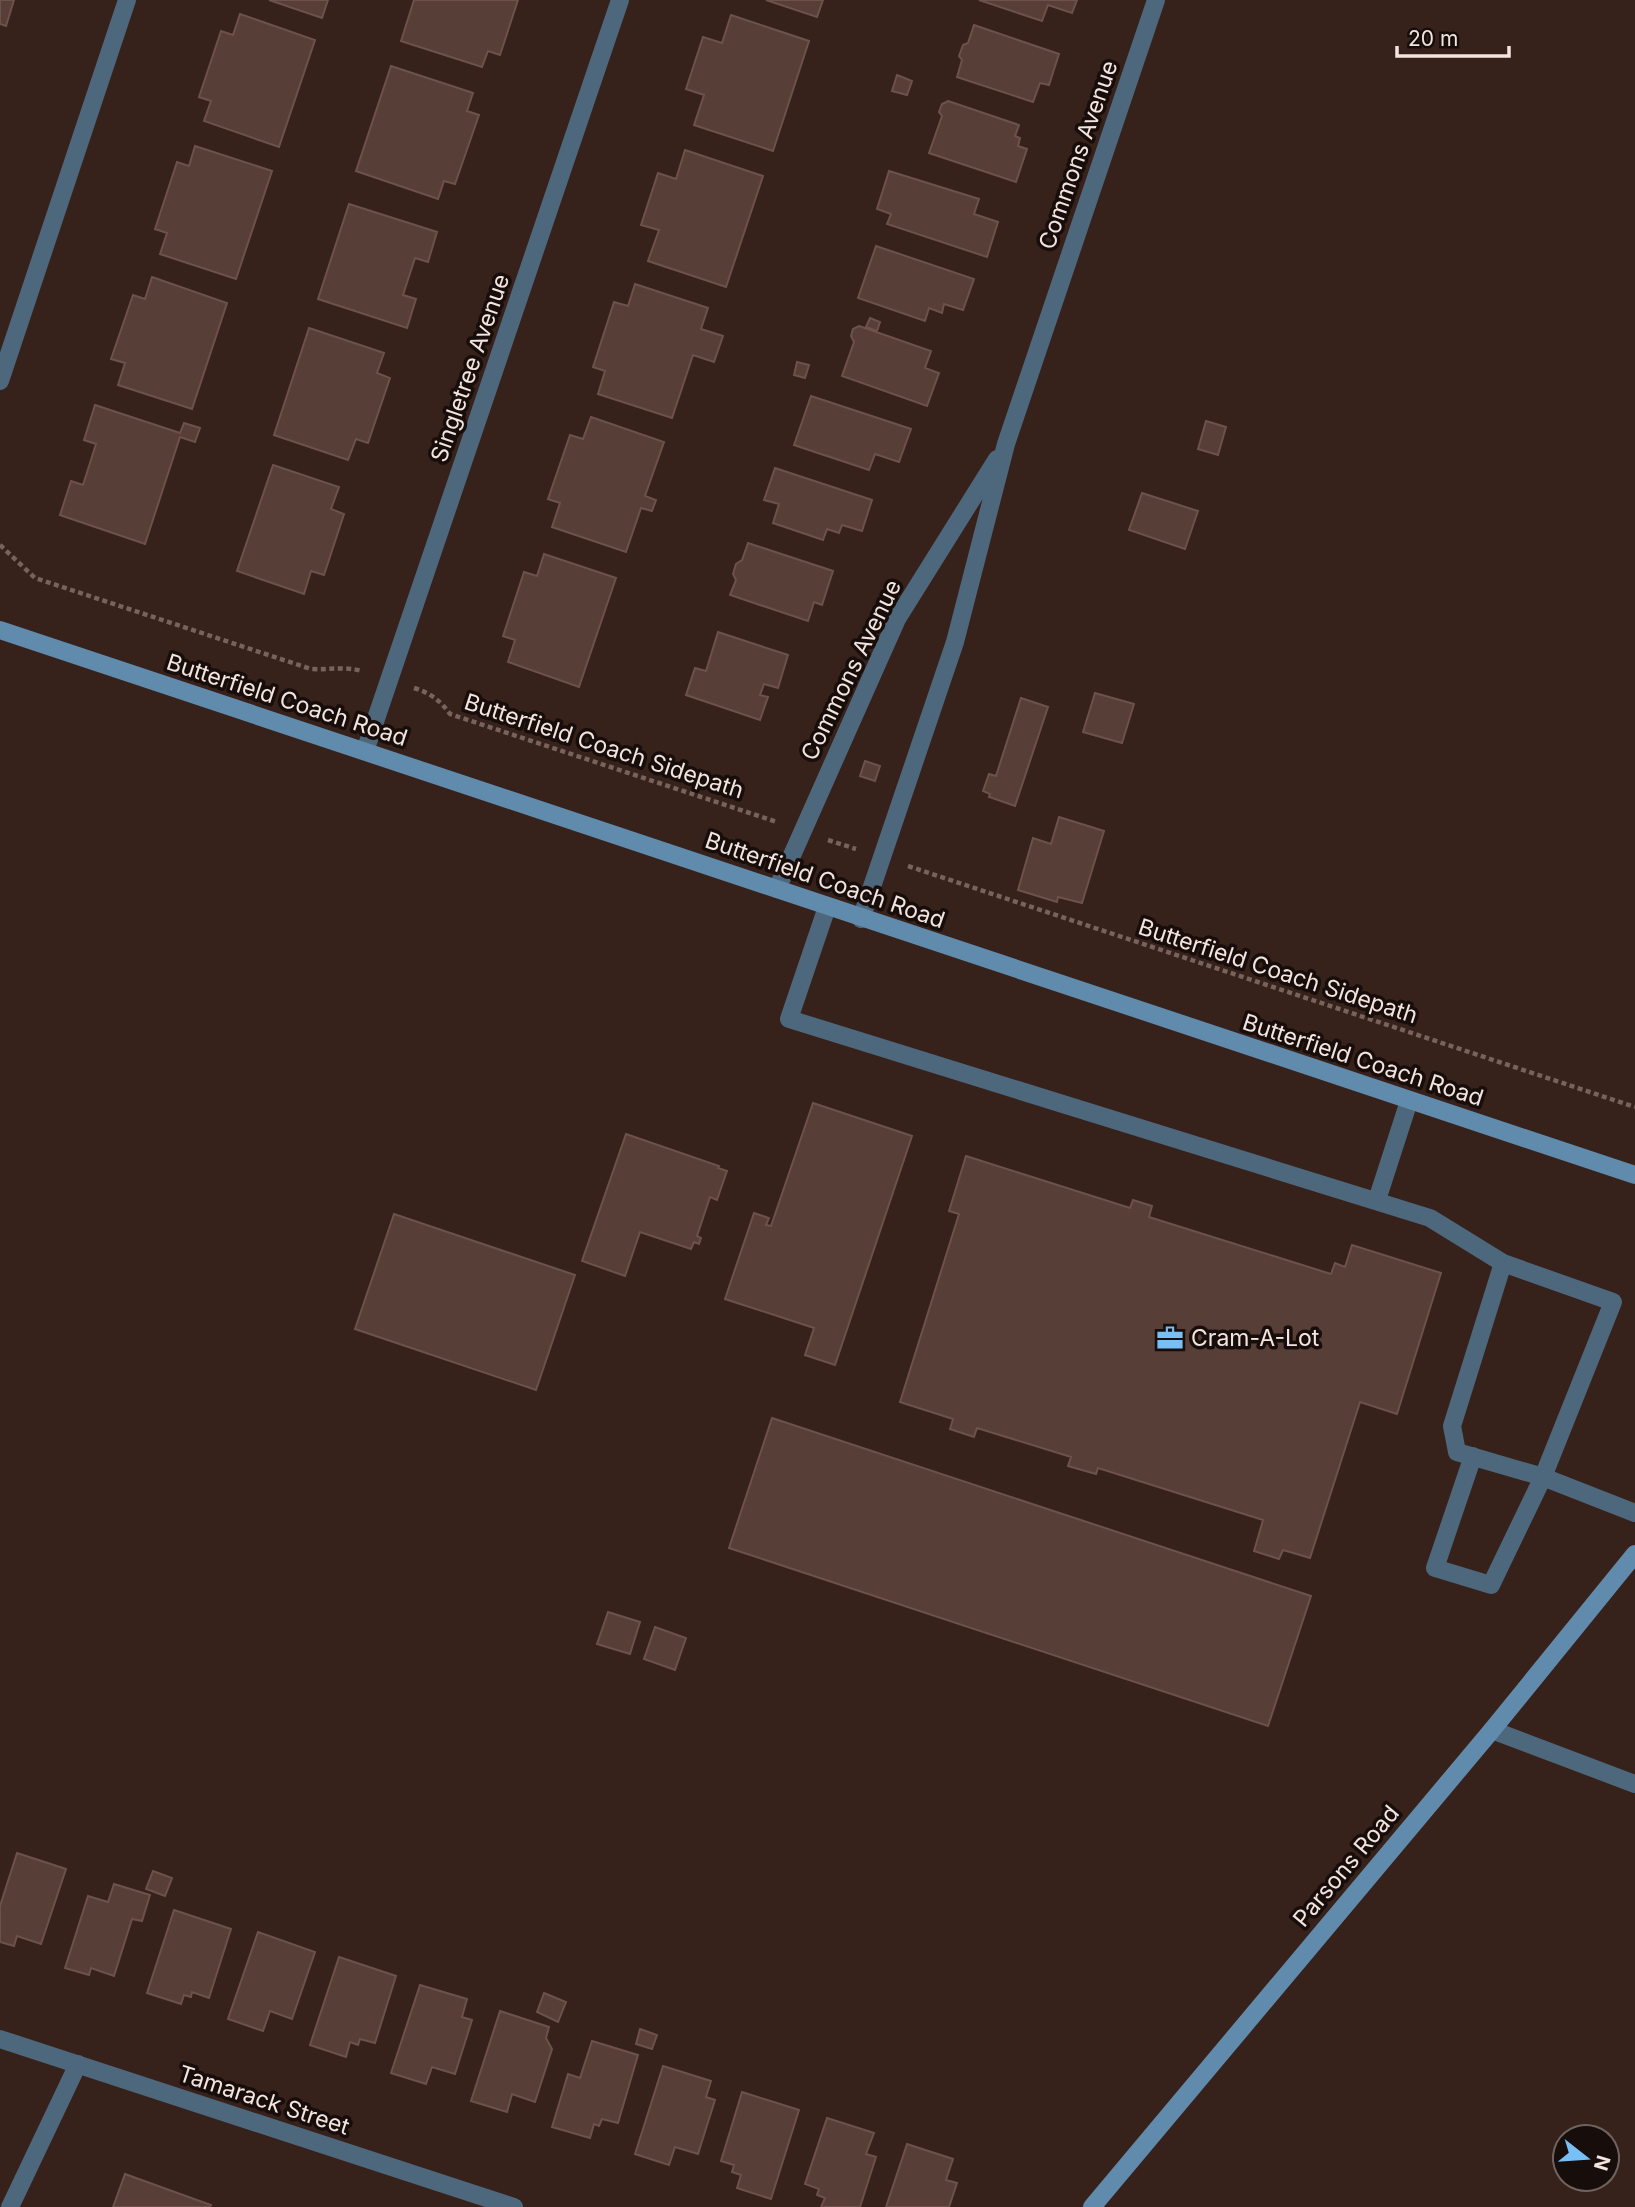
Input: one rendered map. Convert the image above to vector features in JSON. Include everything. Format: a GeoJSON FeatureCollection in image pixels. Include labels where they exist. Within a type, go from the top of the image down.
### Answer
{"type":"FeatureCollection","features":[{"type":"Feature","properties":{"kind":"main road","name":"Butterfield Coach Road"},"geometry":{"type":"LineString","coordinates":[[0,630],[1635,1175]]}},
{"type":"Feature","properties":{"kind":"main road","name":"Parsons Road"},"geometry":{"type":"LineString","coordinates":[[1092,2207],[1492,1730],[1635,1554]]}},
{"type":"Feature","properties":{"kind":"street"},"geometry":{"type":"LineString","coordinates":[[0,381],[127,0]]}},
{"type":"Feature","properties":{"kind":"street","name":"Singletree Avenue"},"geometry":{"type":"LineString","coordinates":[[365,751],[620,0]]}},
{"type":"Feature","properties":{"kind":"street","name":"Commons Avenue"},"geometry":{"type":"LineString","coordinates":[[861,919],[955,642],[1006,444],[1156,0]]}},
{"type":"Feature","properties":{"kind":"street","name":"Commons Avenue"},"geometry":{"type":"LineString","coordinates":[[777,889],[897,619],[1006,444]]}},
{"type":"Feature","properties":{"kind":"street"},"geometry":{"type":"LineString","coordinates":[[827,907],[789,1019],[1430,1217],[1503,1263],[1613,1302],[1543,1477],[1490,1585],[1435,1567],[1473,1456]]}},
{"type":"Feature","properties":{"kind":"street"},"geometry":{"type":"LineString","coordinates":[[1377,1200],[1409,1101]]}},
{"type":"Feature","properties":{"kind":"street"},"geometry":{"type":"LineString","coordinates":[[1503,1263],[1452,1426],[1457,1452],[1543,1477],[1635,1513]]}},
{"type":"Feature","properties":{"kind":"street"},"geometry":{"type":"LineString","coordinates":[[1492,1730],[1635,1784]]}},
{"type":"Feature","properties":{"kind":"street","name":"Tamarack Street"},"geometry":{"type":"LineString","coordinates":[[0,2039],[514,2207]]}},
{"type":"Feature","properties":{"kind":"street"},"geometry":{"type":"LineString","coordinates":[[10,2207],[78,2064]]}},
{"type":"Feature","properties":{"kind":"path"},"geometry":{"type":"LineString","coordinates":[[0,545],[35,578],[311,669],[351,668]]}},
{"type":"Feature","properties":{"kind":"path","name":"Butterfield Coach Sidepath"},"geometry":{"type":"LineString","coordinates":[[429,693],[441,702],[450,714],[776,822]]}},
{"type":"Feature","properties":{"kind":"path"},"geometry":{"type":"LineString","coordinates":[[823,838],[862,851]]}},
{"type":"Feature","properties":{"kind":"path","name":"Butterfield Coach Sidepath"},"geometry":{"type":"LineString","coordinates":[[910,867],[1635,1107]]}},
{"type":"Feature","properties":{"kind":"building"},"geometry":{"type":"Polygon","coordinates":[[[0,0],[14,0],[6,26],[0,24],[0,0]]]}},
{"type":"Feature","properties":{"kind":"building"},"geometry":{"type":"Polygon","coordinates":[[[269,0],[328,0],[322,18],[269,0]]]}},
{"type":"Feature","properties":{"kind":"building"},"geometry":{"type":"Polygon","coordinates":[[[414,0],[518,0],[500,55],[488,51],[482,67],[401,41],[414,0]]]}},
{"type":"Feature","properties":{"kind":"building"},"geometry":{"type":"Polygon","coordinates":[[[766,0],[823,0],[817,17],[766,0]]]}},
{"type":"Feature","properties":{"kind":"building"},"geometry":{"type":"Polygon","coordinates":[[[979,0],[1077,0],[1072,13],[1048,5],[1042,21],[979,0]]]}},
{"type":"Feature","properties":{"kind":"building"},"geometry":{"type":"Polygon","coordinates":[[[240,14],[315,40],[279,147],[204,121],[211,101],[199,97],[221,31],[233,35],[240,14]]]}},
{"type":"Feature","properties":{"kind":"building"},"geometry":{"type":"Polygon","coordinates":[[[731,15],[809,41],[773,151],[694,125],[704,95],[686,89],[703,37],[722,43],[731,15]]]}},
{"type":"Feature","properties":{"kind":"building"},"geometry":{"type":"Polygon","coordinates":[[[974,25],[1059,54],[1049,85],[1040,83],[1033,102],[957,77],[962,60],[959,56],[963,45],[968,43],[974,25]]]}},
{"type":"Feature","properties":{"kind":"building"},"geometry":{"type":"Polygon","coordinates":[[[391,66],[473,93],[467,111],[479,115],[455,184],[444,181],[438,199],[356,171],[391,66]]]}},
{"type":"Feature","properties":{"kind":"building"},"geometry":{"type":"Polygon","coordinates":[[[897,75],[912,81],[907,95],[892,91],[897,75]]]}},
{"type":"Feature","properties":{"kind":"building"},"geometry":{"type":"Polygon","coordinates":[[[948,101],[1019,125],[1015,136],[1020,138],[1018,146],[1027,149],[1016,182],[929,153],[942,116],[939,112],[942,104],[948,101]]]}},
{"type":"Feature","properties":{"kind":"building"},"geometry":{"type":"Polygon","coordinates":[[[195,146],[272,171],[236,279],[160,254],[167,233],[155,229],[177,162],[189,166],[195,146]]]}},
{"type":"Feature","properties":{"kind":"building"},"geometry":{"type":"Polygon","coordinates":[[[685,150],[763,176],[726,287],[648,261],[659,230],[641,225],[658,173],[676,179],[685,150]]]}},
{"type":"Feature","properties":{"kind":"building"},"geometry":{"type":"Polygon","coordinates":[[[889,171],[979,199],[974,214],[998,222],[987,257],[887,224],[891,214],[877,209],[889,171]]]}},
{"type":"Feature","properties":{"kind":"building"},"geometry":{"type":"Polygon","coordinates":[[[349,204],[437,232],[428,262],[415,258],[403,295],[416,299],[407,328],[318,299],[349,204]]]}},
{"type":"Feature","properties":{"kind":"building"},"geometry":{"type":"Polygon","coordinates":[[[876,246],[974,279],[963,310],[944,304],[942,313],[929,308],[925,321],[858,298],[876,246]]]}},
{"type":"Feature","properties":{"kind":"building"},"geometry":{"type":"Polygon","coordinates":[[[152,277],[227,303],[192,409],[118,385],[125,363],[111,359],[133,295],[145,299],[152,277]]]}},
{"type":"Feature","properties":{"kind":"building"},"geometry":{"type":"Polygon","coordinates":[[[635,284],[708,308],[701,329],[723,336],[714,362],[693,355],[672,418],[598,394],[605,371],[593,367],[614,302],[628,306],[635,284]]]}},
{"type":"Feature","properties":{"kind":"building"},"geometry":{"type":"Polygon","coordinates":[[[870,318],[880,322],[877,331],[866,327],[870,318]]]}},
{"type":"Feature","properties":{"kind":"building"},"geometry":{"type":"Polygon","coordinates":[[[859,326],[931,351],[925,368],[939,373],[927,406],[842,376],[854,342],[851,336],[853,329],[859,326]]]}},
{"type":"Feature","properties":{"kind":"building"},"geometry":{"type":"Polygon","coordinates":[[[309,328],[384,353],[377,373],[390,378],[368,443],[356,439],[348,460],[274,435],[309,328]]]}},
{"type":"Feature","properties":{"kind":"building"},"geometry":{"type":"Polygon","coordinates":[[[797,362],[809,365],[805,378],[794,375],[797,362]]]}},
{"type":"Feature","properties":{"kind":"building"},"geometry":{"type":"Polygon","coordinates":[[[811,396],[911,429],[899,462],[875,454],[869,470],[794,445],[811,396]]]}},
{"type":"Feature","properties":{"kind":"building"},"geometry":{"type":"Polygon","coordinates":[[[95,405],[180,433],[184,423],[200,428],[195,442],[180,437],[145,544],[60,515],[71,481],[83,485],[96,444],[84,440],[95,405]]]}},
{"type":"Feature","properties":{"kind":"building"},"geometry":{"type":"Polygon","coordinates":[[[591,417],[664,442],[645,496],[656,500],[652,511],[641,508],[626,552],[552,527],[560,503],[548,499],[570,435],[583,439],[591,417]]]}},
{"type":"Feature","properties":{"kind":"building"},"geometry":{"type":"Polygon","coordinates":[[[1206,421],[1226,427],[1218,455],[1198,449],[1206,421]]]}},
{"type":"Feature","properties":{"kind":"building"},"geometry":{"type":"Polygon","coordinates":[[[273,465],[339,487],[331,509],[344,514],[324,575],[311,571],[304,594],[237,571],[273,465]]]}},
{"type":"Feature","properties":{"kind":"building"},"geometry":{"type":"Polygon","coordinates":[[[775,468],[872,500],[862,531],[842,525],[839,533],[827,529],[823,540],[773,523],[779,504],[764,500],[775,468]]]}},
{"type":"Feature","properties":{"kind":"building"},"geometry":{"type":"Polygon","coordinates":[[[1142,493],[1198,511],[1185,549],[1129,530],[1142,493]]]}},
{"type":"Feature","properties":{"kind":"building"},"geometry":{"type":"Polygon","coordinates":[[[748,543],[833,571],[822,605],[814,602],[808,621],[730,595],[736,580],[733,574],[736,564],[742,560],[748,543]]]}},
{"type":"Feature","properties":{"kind":"building"},"geometry":{"type":"Polygon","coordinates":[[[544,554],[616,578],[579,687],[508,662],[515,640],[503,636],[524,572],[537,576],[544,554]]]}},
{"type":"Feature","properties":{"kind":"building"},"geometry":{"type":"Polygon","coordinates":[[[718,632],[788,655],[778,688],[764,684],[760,695],[768,697],[760,720],[686,695],[695,668],[706,671],[718,632]]]}},
{"type":"Feature","properties":{"kind":"building"},"geometry":{"type":"Polygon","coordinates":[[[1095,693],[1134,704],[1122,743],[1083,732],[1095,693]]]}},
{"type":"Feature","properties":{"kind":"building"},"geometry":{"type":"Polygon","coordinates":[[[1021,698],[1048,707],[1015,806],[989,797],[990,794],[983,791],[989,774],[996,776],[1021,698]]]}},
{"type":"Feature","properties":{"kind":"building"},"geometry":{"type":"Polygon","coordinates":[[[865,761],[880,766],[875,781],[860,776],[865,761]]]}},
{"type":"Feature","properties":{"kind":"building"},"geometry":{"type":"Polygon","coordinates":[[[1059,817],[1104,831],[1082,903],[1058,897],[1057,902],[1018,890],[1033,838],[1051,844],[1059,817]]]}},
{"type":"Feature","properties":{"kind":"building"},"geometry":{"type":"Polygon","coordinates":[[[813,1103],[912,1136],[835,1365],[805,1355],[814,1328],[725,1299],[754,1213],[769,1218],[766,1225],[771,1226],[813,1103]]]}},
{"type":"Feature","properties":{"kind":"building"},"geometry":{"type":"Polygon","coordinates":[[[626,1134],[727,1171],[717,1200],[710,1197],[697,1236],[701,1238],[699,1244],[694,1242],[691,1249],[640,1232],[625,1276],[582,1261],[626,1134]]]}},
{"type":"Feature","properties":{"kind":"building","name":"Cram-A-Lot"},"geometry":{"type":"Polygon","coordinates":[[[966,1156],[1130,1208],[1133,1200],[1152,1206],[1149,1217],[1331,1274],[1335,1263],[1345,1267],[1352,1245],[1441,1273],[1397,1414],[1360,1402],[1310,1558],[1283,1550],[1279,1559],[1254,1551],[1263,1520],[1098,1468],[1096,1474],[1068,1466],[1071,1457],[977,1428],[974,1437],[950,1429],[953,1419],[900,1402],[959,1214],[949,1211],[966,1156]]]}},
{"type":"Feature","properties":{"kind":"building"},"geometry":{"type":"Polygon","coordinates":[[[394,1214],[575,1275],[536,1390],[355,1329],[394,1214]]]}},
{"type":"Feature","properties":{"kind":"building"},"geometry":{"type":"Polygon","coordinates":[[[772,1418],[1311,1596],[1268,1726],[729,1548],[772,1418]]]}},
{"type":"Feature","properties":{"kind":"building"},"geometry":{"type":"Polygon","coordinates":[[[608,1612],[640,1622],[630,1654],[597,1644],[608,1612]]]}},
{"type":"Feature","properties":{"kind":"building"},"geometry":{"type":"Polygon","coordinates":[[[655,1627],[686,1638],[675,1670],[644,1659],[655,1627]]]}},
{"type":"Feature","properties":{"kind":"building"},"geometry":{"type":"Polygon","coordinates":[[[17,1853],[66,1869],[41,1944],[17,1936],[14,1946],[0,1942],[0,1906],[17,1853]]]}},
{"type":"Feature","properties":{"kind":"building"},"geometry":{"type":"Polygon","coordinates":[[[153,1871],[172,1878],[165,1896],[146,1889],[153,1871]]]}},
{"type":"Feature","properties":{"kind":"building"},"geometry":{"type":"Polygon","coordinates":[[[114,1884],[150,1895],[142,1921],[132,1919],[114,1976],[91,1968],[89,1975],[65,1968],[88,1896],[108,1902],[114,1884]]]}},
{"type":"Feature","properties":{"kind":"building"},"geometry":{"type":"Polygon","coordinates":[[[174,1910],[231,1929],[209,1998],[192,1992],[191,1997],[184,1995],[181,2004],[147,1993],[174,1910]]]}},
{"type":"Feature","properties":{"kind":"building"},"geometry":{"type":"Polygon","coordinates":[[[258,1932],[315,1952],[292,2019],[270,2011],[263,2031],[228,2019],[258,1932]]]}},
{"type":"Feature","properties":{"kind":"building"},"geometry":{"type":"Polygon","coordinates":[[[339,1957],[396,1976],[375,2043],[360,2039],[358,2045],[350,2042],[346,2057],[310,2045],[339,1957]]]}},
{"type":"Feature","properties":{"kind":"building"},"geometry":{"type":"Polygon","coordinates":[[[420,1985],[467,1999],[462,2017],[472,2020],[455,2074],[432,2067],[426,2084],[391,2073],[420,1985]]]}},
{"type":"Feature","properties":{"kind":"building"},"geometry":{"type":"Polygon","coordinates":[[[544,1993],[566,2002],[558,2022],[537,2012],[544,1993]]]}},
{"type":"Feature","properties":{"kind":"building"},"geometry":{"type":"Polygon","coordinates":[[[500,2011],[549,2027],[546,2038],[552,2049],[535,2102],[512,2094],[507,2112],[471,2101],[500,2011]]]}},
{"type":"Feature","properties":{"kind":"building"},"geometry":{"type":"Polygon","coordinates":[[[640,2029],[657,2035],[652,2049],[636,2044],[640,2029]]]}},
{"type":"Feature","properties":{"kind":"building"},"geometry":{"type":"Polygon","coordinates":[[[592,2041],[638,2055],[618,2123],[602,2119],[599,2126],[594,2124],[590,2138],[552,2127],[568,2074],[580,2078],[592,2041]]]}},
{"type":"Feature","properties":{"kind":"building"},"geometry":{"type":"Polygon","coordinates":[[[663,2066],[711,2081],[706,2097],[715,2100],[698,2154],[675,2147],[669,2165],[635,2154],[663,2066]]]}},
{"type":"Feature","properties":{"kind":"building"},"geometry":{"type":"Polygon","coordinates":[[[742,2092],[799,2110],[771,2199],[737,2188],[741,2175],[732,2172],[734,2165],[721,2161],[742,2092]]]}},
{"type":"Feature","properties":{"kind":"building"},"geometry":{"type":"Polygon","coordinates":[[[827,2118],[874,2133],[866,2154],[876,2157],[860,2207],[821,2207],[825,2198],[817,2195],[819,2189],[805,2184],[827,2118]]]}},
{"type":"Feature","properties":{"kind":"building"},"geometry":{"type":"Polygon","coordinates":[[[907,2144],[953,2159],[946,2180],[957,2183],[949,2207],[886,2207],[907,2144]]]}},
{"type":"Feature","properties":{"kind":"building"},"geometry":{"type":"Polygon","coordinates":[[[125,2174],[211,2205],[113,2207],[125,2174]]]}},
{"type":"Feature","properties":{"kind":"place","name":"Cram-A-Lot"},"geometry":{"type":"Point","coordinates":[1170,1338]}}]}
